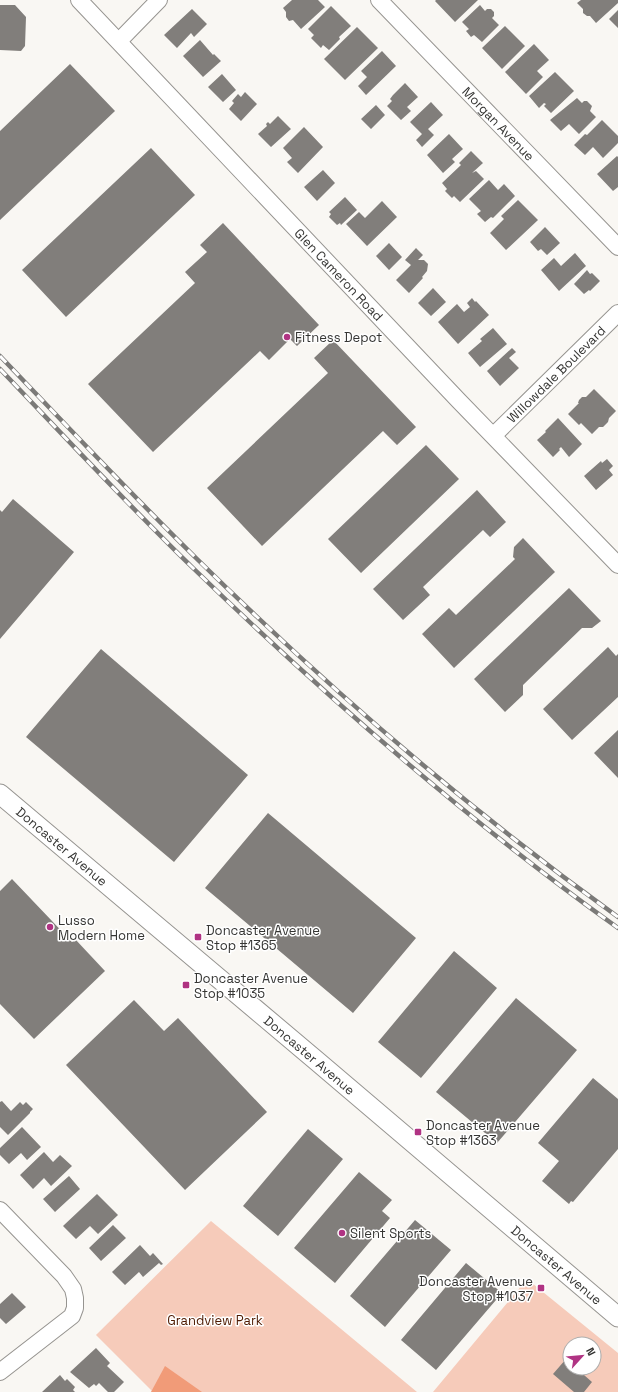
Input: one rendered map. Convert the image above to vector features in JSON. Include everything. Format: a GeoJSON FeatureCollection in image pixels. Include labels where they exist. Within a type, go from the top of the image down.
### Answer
{"type":"FeatureCollection","features":[{"type":"Feature","properties":{"kind":"street","name":"Glen Cameron Road"},"geometry":{"type":"LineString","coordinates":[[79,0],[459,401],[494,435],[618,564]]}},
{"type":"Feature","properties":{"kind":"street"},"geometry":{"type":"LineString","coordinates":[[119,41],[159,0]]}},
{"type":"Feature","properties":{"kind":"street","name":"Morgan Avenue"},"geometry":{"type":"LineString","coordinates":[[379,0],[618,247]]}},
{"type":"Feature","properties":{"kind":"street","name":"Willowdale Boulevard"},"geometry":{"type":"LineString","coordinates":[[494,435],[618,313]]}},
{"type":"Feature","properties":{"kind":"street","name":"Doncaster Avenue"},"geometry":{"type":"LineString","coordinates":[[0,794],[618,1318]]}},
{"type":"Feature","properties":{"kind":"street"},"geometry":{"type":"LineString","coordinates":[[0,1210],[64,1276],[73,1289],[75,1308],[72,1316],[0,1372]]}},
{"type":"Feature","properties":{"kind":"green space","name":"Grandview Park"},"geometry":{"type":"Polygon","coordinates":[[[211,1221],[417,1392],[151,1392],[152,1391],[96,1335],[211,1221]]]}},
{"type":"Feature","properties":{"kind":"green space"},"geometry":{"type":"Polygon","coordinates":[[[527,1279],[597,1336],[562,1336],[562,1376],[602,1376],[602,1340],[618,1353],[618,1392],[433,1392],[527,1279]]]}},
{"type":"Feature","properties":{"kind":"shaded area"},"geometry":{"type":"Polygon","coordinates":[[[165,1366],[202,1392],[151,1392],[165,1366]]]}},
{"type":"Feature","properties":{"kind":"building"},"geometry":{"type":"Polygon","coordinates":[[[292,0],[318,0],[325,7],[301,29],[293,20],[289,21],[283,8],[292,0]]]}},
{"type":"Feature","properties":{"kind":"building"},"geometry":{"type":"Polygon","coordinates":[[[478,0],[455,22],[435,1],[478,0]]]}},
{"type":"Feature","properties":{"kind":"building"},"geometry":{"type":"Polygon","coordinates":[[[581,0],[618,0],[618,3],[596,23],[590,16],[583,13],[583,9],[577,3],[581,0]]]}},
{"type":"Feature","properties":{"kind":"building"},"geometry":{"type":"Polygon","coordinates":[[[0,5],[15,5],[26,17],[25,46],[21,51],[0,50],[0,5]]]}},
{"type":"Feature","properties":{"kind":"building"},"geometry":{"type":"Polygon","coordinates":[[[480,5],[485,11],[487,9],[491,9],[494,12],[494,16],[492,18],[499,25],[482,42],[474,35],[471,37],[466,31],[469,29],[462,22],[480,5]]]}},
{"type":"Feature","properties":{"kind":"building"},"geometry":{"type":"Polygon","coordinates":[[[331,6],[351,26],[339,37],[340,39],[329,50],[323,45],[321,48],[311,38],[314,35],[308,29],[331,6]]]}},
{"type":"Feature","properties":{"kind":"building"},"geometry":{"type":"Polygon","coordinates":[[[192,9],[207,24],[194,37],[191,33],[177,48],[164,35],[192,9]]]}},
{"type":"Feature","properties":{"kind":"building"},"geometry":{"type":"Polygon","coordinates":[[[618,10],[618,28],[609,19],[618,10]]]}},
{"type":"Feature","properties":{"kind":"building"},"geometry":{"type":"Polygon","coordinates":[[[505,26],[525,46],[502,69],[482,48],[505,26]]]}},
{"type":"Feature","properties":{"kind":"building"},"geometry":{"type":"Polygon","coordinates":[[[357,27],[378,48],[345,80],[324,59],[357,27]]]}},
{"type":"Feature","properties":{"kind":"building"},"geometry":{"type":"Polygon","coordinates":[[[200,40],[213,55],[214,54],[221,61],[203,77],[183,56],[200,40]]]}},
{"type":"Feature","properties":{"kind":"building"},"geometry":{"type":"Polygon","coordinates":[[[534,44],[549,60],[537,71],[543,77],[526,94],[505,72],[534,44]]]}},
{"type":"Feature","properties":{"kind":"building"},"geometry":{"type":"Polygon","coordinates":[[[382,51],[396,66],[366,95],[358,86],[367,77],[361,71],[382,51]]]}},
{"type":"Feature","properties":{"kind":"building"},"geometry":{"type":"Polygon","coordinates":[[[70,64],[115,111],[0,220],[0,131],[70,64]]]}},
{"type":"Feature","properties":{"kind":"building"},"geometry":{"type":"Polygon","coordinates":[[[555,72],[574,91],[551,113],[544,106],[546,104],[544,103],[539,108],[529,96],[555,72]]]}},
{"type":"Feature","properties":{"kind":"building"},"geometry":{"type":"Polygon","coordinates":[[[222,74],[236,90],[223,102],[208,87],[222,74]]]}},
{"type":"Feature","properties":{"kind":"building"},"geometry":{"type":"Polygon","coordinates":[[[405,83],[418,97],[407,107],[411,111],[401,120],[387,106],[392,101],[390,99],[393,95],[405,83]]]}},
{"type":"Feature","properties":{"kind":"building"},"geometry":{"type":"Polygon","coordinates":[[[245,92],[257,104],[241,121],[229,109],[234,103],[232,101],[238,94],[241,97],[245,92]]]}},
{"type":"Feature","properties":{"kind":"building"},"geometry":{"type":"Polygon","coordinates":[[[577,98],[582,103],[587,101],[592,106],[590,111],[596,117],[579,134],[569,124],[561,131],[550,120],[577,98]]]}},
{"type":"Feature","properties":{"kind":"building"},"geometry":{"type":"Polygon","coordinates":[[[431,102],[443,115],[428,129],[434,135],[422,147],[416,140],[422,134],[410,122],[431,102]]]}},
{"type":"Feature","properties":{"kind":"building"},"geometry":{"type":"Polygon","coordinates":[[[376,105],[385,115],[371,129],[361,119],[376,105]]]}},
{"type":"Feature","properties":{"kind":"building"},"geometry":{"type":"Polygon","coordinates":[[[278,116],[291,129],[271,147],[258,134],[267,126],[266,124],[268,122],[270,124],[278,116]]]}},
{"type":"Feature","properties":{"kind":"building"},"geometry":{"type":"Polygon","coordinates":[[[602,120],[618,136],[618,143],[603,158],[593,147],[585,155],[574,145],[602,120]]]}},
{"type":"Feature","properties":{"kind":"building"},"geometry":{"type":"Polygon","coordinates":[[[304,127],[323,147],[298,173],[287,162],[292,158],[283,148],[304,127]]]}},
{"type":"Feature","properties":{"kind":"building"},"geometry":{"type":"Polygon","coordinates":[[[449,134],[463,149],[452,159],[455,162],[443,173],[427,155],[449,134]]]}},
{"type":"Feature","properties":{"kind":"building"},"geometry":{"type":"Polygon","coordinates":[[[151,148],[195,195],[66,317],[22,270],[151,148]]]}},
{"type":"Feature","properties":{"kind":"building"},"geometry":{"type":"Polygon","coordinates":[[[471,151],[483,163],[472,173],[476,171],[484,179],[460,202],[454,196],[452,198],[445,191],[447,189],[442,183],[461,165],[459,163],[471,151]]]}},
{"type":"Feature","properties":{"kind":"building"},"geometry":{"type":"Polygon","coordinates":[[[617,156],[618,187],[613,191],[597,174],[617,156]]]}},
{"type":"Feature","properties":{"kind":"building"},"geometry":{"type":"Polygon","coordinates":[[[323,170],[335,183],[317,201],[304,187],[323,170]]]}},
{"type":"Feature","properties":{"kind":"building"},"geometry":{"type":"Polygon","coordinates":[[[489,180],[498,190],[504,184],[515,196],[493,218],[491,217],[485,222],[477,214],[481,211],[469,199],[489,180]]]}},
{"type":"Feature","properties":{"kind":"building"},"geometry":{"type":"Polygon","coordinates":[[[345,197],[357,210],[341,225],[340,223],[337,225],[329,217],[331,214],[329,212],[345,197]]]}},
{"type":"Feature","properties":{"kind":"building"},"geometry":{"type":"Polygon","coordinates":[[[518,200],[538,220],[506,250],[490,233],[504,219],[501,216],[518,200]]]}},
{"type":"Feature","properties":{"kind":"building"},"geometry":{"type":"Polygon","coordinates":[[[382,201],[397,217],[367,246],[346,224],[359,212],[365,218],[382,201]]]}},
{"type":"Feature","properties":{"kind":"building"},"geometry":{"type":"Polygon","coordinates":[[[223,223],[319,325],[297,346],[290,339],[269,360],[260,351],[153,452],[88,384],[195,283],[185,272],[207,252],[200,245],[223,223]]]}},
{"type":"Feature","properties":{"kind":"building"},"geometry":{"type":"Polygon","coordinates":[[[545,227],[560,243],[547,255],[541,249],[538,251],[530,242],[545,227]]]}},
{"type":"Feature","properties":{"kind":"building"},"geometry":{"type":"Polygon","coordinates":[[[389,243],[402,257],[389,270],[376,256],[389,243]]]}},
{"type":"Feature","properties":{"kind":"building"},"geometry":{"type":"Polygon","coordinates":[[[416,248],[423,255],[418,260],[424,260],[428,264],[427,271],[422,277],[423,278],[409,293],[396,280],[411,265],[405,260],[416,248]]]}},
{"type":"Feature","properties":{"kind":"building"},"geometry":{"type":"Polygon","coordinates":[[[575,253],[586,266],[559,291],[541,270],[554,258],[561,266],[575,253]]]}},
{"type":"Feature","properties":{"kind":"building"},"geometry":{"type":"Polygon","coordinates":[[[587,270],[600,281],[590,291],[589,290],[584,294],[574,284],[587,270]]]}},
{"type":"Feature","properties":{"kind":"building"},"geometry":{"type":"Polygon","coordinates":[[[433,288],[446,302],[431,316],[418,303],[433,288]]]}},
{"type":"Feature","properties":{"kind":"building"},"geometry":{"type":"Polygon","coordinates":[[[472,298],[489,315],[458,344],[438,322],[457,304],[464,312],[470,307],[467,303],[472,298]]]}},
{"type":"Feature","properties":{"kind":"building"},"geometry":{"type":"Polygon","coordinates":[[[493,328],[507,344],[480,367],[468,353],[482,341],[480,339],[493,328]]]}},
{"type":"Feature","properties":{"kind":"building"},"geometry":{"type":"Polygon","coordinates":[[[333,340],[416,427],[397,445],[383,431],[262,546],[207,488],[328,373],[314,358],[333,340]]]}},
{"type":"Feature","properties":{"kind":"building"},"geometry":{"type":"Polygon","coordinates":[[[512,348],[516,352],[509,358],[519,368],[500,386],[487,371],[512,348]]]}},
{"type":"Feature","properties":{"kind":"building"},"geometry":{"type":"Polygon","coordinates":[[[594,389],[616,411],[603,427],[599,427],[592,434],[581,423],[579,425],[568,414],[579,403],[579,400],[582,397],[586,397],[594,389]]]}},
{"type":"Feature","properties":{"kind":"building"},"geometry":{"type":"Polygon","coordinates":[[[558,418],[582,444],[569,457],[561,447],[553,457],[537,440],[558,418]]]}},
{"type":"Feature","properties":{"kind":"building"},"geometry":{"type":"Polygon","coordinates":[[[426,445],[459,479],[361,573],[328,539],[426,445]]]}},
{"type":"Feature","properties":{"kind":"building"},"geometry":{"type":"Polygon","coordinates":[[[607,459],[613,466],[609,470],[613,475],[596,490],[584,476],[601,461],[602,463],[607,459]]]}},
{"type":"Feature","properties":{"kind":"building"},"geometry":{"type":"Polygon","coordinates":[[[477,490],[506,522],[490,537],[483,530],[423,587],[430,595],[403,620],[373,589],[477,490]]]}},
{"type":"Feature","properties":{"kind":"building"},"geometry":{"type":"Polygon","coordinates":[[[13,499],[74,552],[0,639],[0,510],[2,512],[13,499]]]}},
{"type":"Feature","properties":{"kind":"building"},"geometry":{"type":"Polygon","coordinates":[[[523,538],[555,572],[454,668],[422,634],[449,608],[456,615],[515,559],[513,557],[514,547],[523,538]]]}},
{"type":"Feature","properties":{"kind":"building"},"geometry":{"type":"Polygon","coordinates":[[[569,588],[601,621],[592,628],[582,628],[523,685],[523,695],[505,712],[474,679],[569,588]]]}},
{"type":"Feature","properties":{"kind":"building"},"geometry":{"type":"Polygon","coordinates":[[[608,647],[616,656],[618,654],[618,697],[572,740],[543,709],[608,647]]]}},
{"type":"Feature","properties":{"kind":"building"},"geometry":{"type":"Polygon","coordinates":[[[101,649],[248,775],[174,862],[26,737],[101,649]]]}},
{"type":"Feature","properties":{"kind":"building"},"geometry":{"type":"Polygon","coordinates":[[[618,730],[618,778],[594,753],[618,730]]]}},
{"type":"Feature","properties":{"kind":"building"},"geometry":{"type":"Polygon","coordinates":[[[268,813],[416,938],[353,1013],[205,888],[268,813]]]}},
{"type":"Feature","properties":{"kind":"building"},"geometry":{"type":"Polygon","coordinates":[[[12,879],[72,942],[75,939],[105,971],[34,1039],[0,1004],[0,891],[12,879]]]}},
{"type":"Feature","properties":{"kind":"building"},"geometry":{"type":"Polygon","coordinates":[[[454,951],[497,988],[421,1078],[378,1042],[454,951]]]}},
{"type":"Feature","properties":{"kind":"building"},"geometry":{"type":"Polygon","coordinates":[[[516,998],[577,1050],[497,1143],[436,1092],[516,998]]]}},
{"type":"Feature","properties":{"kind":"building"},"geometry":{"type":"Polygon","coordinates":[[[134,1000],[164,1031],[178,1018],[267,1112],[185,1190],[66,1065],[134,1000]]]}},
{"type":"Feature","properties":{"kind":"building"},"geometry":{"type":"Polygon","coordinates":[[[593,1078],[618,1099],[618,1149],[573,1202],[571,1201],[569,1204],[542,1181],[559,1161],[538,1143],[593,1078]]]}},
{"type":"Feature","properties":{"kind":"building"},"geometry":{"type":"Polygon","coordinates":[[[2,1101],[11,1111],[20,1102],[23,1105],[26,1102],[33,1109],[8,1135],[0,1127],[0,1102],[2,1101]]]}},
{"type":"Feature","properties":{"kind":"building"},"geometry":{"type":"Polygon","coordinates":[[[22,1127],[41,1147],[27,1160],[21,1153],[9,1164],[0,1155],[0,1148],[22,1127]]]}},
{"type":"Feature","properties":{"kind":"building"},"geometry":{"type":"Polygon","coordinates":[[[308,1129],[343,1159],[278,1236],[243,1206],[308,1129]]]}},
{"type":"Feature","properties":{"kind":"building"},"geometry":{"type":"Polygon","coordinates":[[[44,1152],[53,1162],[60,1155],[72,1166],[51,1186],[44,1178],[33,1189],[20,1175],[44,1152]]]}},
{"type":"Feature","properties":{"kind":"building","name":"Silent Sports"},"geometry":{"type":"Polygon","coordinates":[[[359,1172],[392,1200],[382,1211],[390,1218],[335,1283],[294,1248],[359,1172]]]}},
{"type":"Feature","properties":{"kind":"building"},"geometry":{"type":"Polygon","coordinates":[[[69,1176],[80,1189],[55,1212],[43,1199],[69,1176]]]}},
{"type":"Feature","properties":{"kind":"building"},"geometry":{"type":"Polygon","coordinates":[[[97,1194],[118,1215],[98,1234],[90,1226],[76,1239],[63,1226],[97,1194]]]}},
{"type":"Feature","properties":{"kind":"building"},"geometry":{"type":"Polygon","coordinates":[[[415,1220],[451,1250],[385,1327],[350,1296],[415,1220]]]}},
{"type":"Feature","properties":{"kind":"building"},"geometry":{"type":"Polygon","coordinates":[[[113,1225],[126,1238],[101,1261],[89,1248],[113,1225]]]}},
{"type":"Feature","properties":{"kind":"building"},"geometry":{"type":"Polygon","coordinates":[[[140,1245],[150,1256],[153,1253],[163,1264],[161,1265],[159,1263],[143,1277],[139,1272],[125,1285],[112,1272],[140,1245]]]}},
{"type":"Feature","properties":{"kind":"building"},"geometry":{"type":"Polygon","coordinates":[[[466,1263],[502,1293],[436,1370],[401,1340],[466,1263]]]}},
{"type":"Feature","properties":{"kind":"building"},"geometry":{"type":"Polygon","coordinates":[[[12,1293],[26,1307],[6,1324],[0,1318],[0,1304],[12,1293]]]}},
{"type":"Feature","properties":{"kind":"building"},"geometry":{"type":"Polygon","coordinates":[[[96,1348],[110,1363],[107,1366],[124,1382],[114,1392],[108,1392],[99,1383],[96,1386],[94,1384],[89,1388],[70,1372],[96,1348]]]}},
{"type":"Feature","properties":{"kind":"building"},"geometry":{"type":"Polygon","coordinates":[[[562,1364],[562,1376],[585,1376],[592,1382],[584,1392],[574,1392],[553,1374],[562,1364]]]}},
{"type":"Feature","properties":{"kind":"building"},"geometry":{"type":"Polygon","coordinates":[[[60,1375],[65,1381],[67,1379],[75,1387],[73,1390],[75,1392],[42,1392],[60,1375]]]}},
{"type":"Feature","properties":{"kind":"railway"},"geometry":{"type":"LineString","coordinates":[[0,356],[171,533],[296,653],[348,700],[453,790],[562,876],[618,917]]}},
{"type":"Feature","properties":{"kind":"railway"},"geometry":{"type":"LineString","coordinates":[[0,369],[168,544],[294,663],[452,801],[562,887],[618,928]]}},
{"type":"Feature","properties":{"kind":"place","name":"Fitness Depot"},"geometry":{"type":"Point","coordinates":[287,337]}},
{"type":"Feature","properties":{"kind":"place","name":"Lusso Modern Home"},"geometry":{"type":"Point","coordinates":[50,927]}},
{"type":"Feature","properties":{"kind":"place","name":"Doncaster Avenue Stop #1365"},"geometry":{"type":"Point","coordinates":[198,937]}},
{"type":"Feature","properties":{"kind":"place","name":"Doncaster Avenue Stop #1035"},"geometry":{"type":"Point","coordinates":[186,985]}},
{"type":"Feature","properties":{"kind":"place","name":"Doncaster Avenue Stop #1363"},"geometry":{"type":"Point","coordinates":[418,1132]}},
{"type":"Feature","properties":{"kind":"place","name":"Silent Sports"},"geometry":{"type":"Point","coordinates":[342,1233]}},
{"type":"Feature","properties":{"kind":"place","name":"Doncaster Avenue Stop #1037"},"geometry":{"type":"Point","coordinates":[541,1288]}}]}
